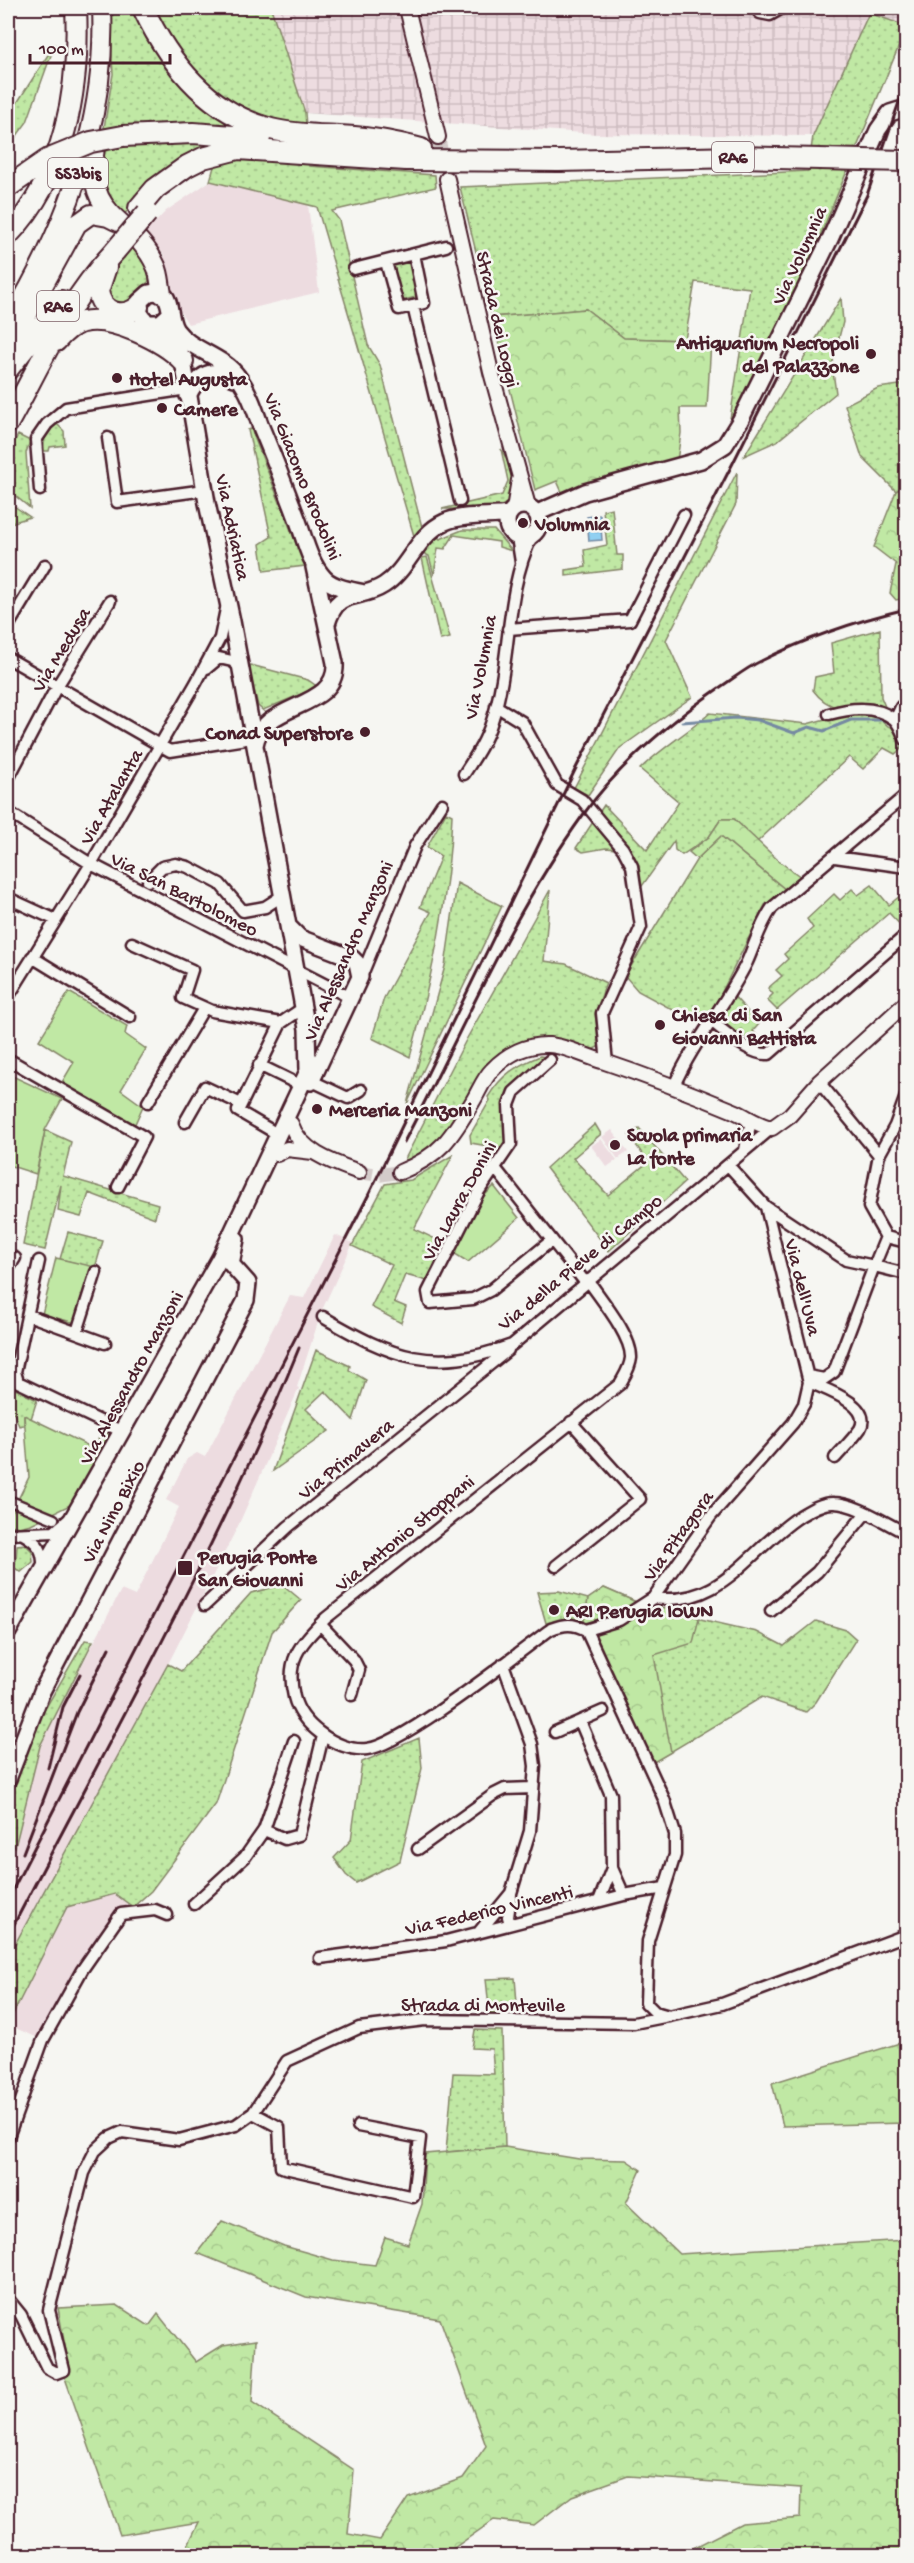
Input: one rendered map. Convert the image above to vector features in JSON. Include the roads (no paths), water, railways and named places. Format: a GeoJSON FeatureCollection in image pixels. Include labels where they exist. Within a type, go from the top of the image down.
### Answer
{"type":"FeatureCollection","features":[{"type":"Feature","properties":{"kind":"highway"},"geometry":{"type":"LineString","coordinates":[[8,235],[37,200],[52,173],[61,143],[73,85],[76,8]]}},
{"type":"Feature","properties":{"kind":"highway","name":"SS3bis"},"geometry":{"type":"LineString","coordinates":[[8,301],[37,248],[58,198],[76,143],[86,87],[90,8]]}},
{"type":"Feature","properties":{"kind":"highway"},"geometry":{"type":"LineString","coordinates":[[143,8],[154,32],[181,72],[203,93],[274,140]]}},
{"type":"Feature","properties":{"kind":"highway"},"geometry":{"type":"LineString","coordinates":[[102,15],[106,74],[92,169],[97,191],[116,221],[151,257],[157,268],[150,298],[127,314],[118,315],[104,305],[99,298],[101,277],[112,247]]}},
{"type":"Feature","properties":{"kind":"highway","name":"SS3bis"},"geometry":{"type":"LineString","coordinates":[[8,324],[48,253],[69,202],[88,143],[98,88],[102,15]]}},
{"type":"Feature","properties":{"kind":"highway"},"geometry":{"type":"LineString","coordinates":[[8,187],[47,160],[91,142],[123,136],[193,133],[274,140]]}},
{"type":"Feature","properties":{"kind":"highway","name":"RA6"},"geometry":{"type":"LineString","coordinates":[[8,369],[143,210],[175,184],[204,166],[274,140],[414,155],[738,157],[906,161]]}},
{"type":"Feature","properties":{"kind":"highway","name":"RA6"},"geometry":{"type":"LineString","coordinates":[[560,155],[741,147],[906,149]]}},
{"type":"Feature","properties":{"kind":"highway"},"geometry":{"type":"LineString","coordinates":[[8,350],[77,224],[91,214],[116,221]]}},
{"type":"Feature","properties":{"kind":"highway","name":"RA6"},"geometry":{"type":"LineString","coordinates":[[36,370],[48,344],[112,247]]}},
{"type":"Feature","properties":{"kind":"highway"},"geometry":{"type":"LineString","coordinates":[[8,423],[36,370],[58,338],[69,328],[83,322],[98,321],[118,325],[163,344],[183,361]]}},
{"type":"Feature","properties":{"kind":"main road","name":"Via Volumnia"},"geometry":{"type":"LineString","coordinates":[[523,521],[572,497],[605,485],[701,460],[725,445],[734,433],[830,239],[878,129],[891,113],[906,108]]}},
{"type":"Feature","properties":{"kind":"main road","name":"Via Giacomo Brodolini"},"geometry":{"type":"LineString","coordinates":[[150,298],[170,304],[171,322],[179,334],[220,360],[234,372],[243,385],[284,483],[313,561],[323,577],[334,585],[364,593]]}},
{"type":"Feature","properties":{"kind":"main road","name":"Via Adriatica"},"geometry":{"type":"LineString","coordinates":[[150,298],[143,320],[156,324],[176,344],[183,361],[205,490],[307,1029]]}},
{"type":"Feature","properties":{"kind":"main road"},"geometry":{"type":"LineString","coordinates":[[156,324],[164,321],[170,314]]}},
{"type":"Feature","properties":{"kind":"main road"},"geometry":{"type":"LineString","coordinates":[[188,393],[194,383],[209,371],[225,373],[243,385]]}},
{"type":"Feature","properties":{"kind":"main road"},"geometry":{"type":"LineString","coordinates":[[327,624],[337,602],[343,597],[375,590],[392,579],[432,529],[453,519],[523,521]]}},
{"type":"Feature","properties":{"kind":"main road"},"geometry":{"type":"LineString","coordinates":[[253,743],[259,731],[278,714],[322,693],[330,684],[335,668],[313,561]]}},
{"type":"Feature","properties":{"kind":"main road"},"geometry":{"type":"LineString","coordinates":[[244,697],[251,709],[259,715],[278,714]]}},
{"type":"Feature","properties":{"kind":"main road"},"geometry":{"type":"LineString","coordinates":[[288,926],[300,938],[352,958],[357,963],[360,977]]}},
{"type":"Feature","properties":{"kind":"main road"},"geometry":{"type":"LineString","coordinates":[[296,970],[300,955],[321,946]]}},
{"type":"Feature","properties":{"kind":"main road","name":"Via Alessandro Manzoni"},"geometry":{"type":"LineString","coordinates":[[8,1632],[204,1290],[279,1135],[333,1035],[360,977]]}},
{"type":"Feature","properties":{"kind":"main road"},"geometry":{"type":"LineString","coordinates":[[307,1029],[318,1039],[333,1035]]}},
{"type":"Feature","properties":{"kind":"main road","name":"Via Alessandro Manzoni"},"geometry":{"type":"LineString","coordinates":[[227,1266],[236,1239],[278,1154],[307,1084],[310,1059],[307,1029]]}},
{"type":"Feature","properties":{"kind":"main road"},"geometry":{"type":"LineString","coordinates":[[204,1290],[227,1266],[228,1240]]}},
{"type":"Feature","properties":{"kind":"main road","name":"Via Nino Bixio"},"geometry":{"type":"LineString","coordinates":[[8,1779],[42,1691],[246,1300],[248,1283],[227,1266]]}},
{"type":"Feature","properties":{"kind":"street"},"geometry":{"type":"LineString","coordinates":[[438,137],[407,8],[441,8]]}},
{"type":"Feature","properties":{"kind":"street"},"geometry":{"type":"LineString","coordinates":[[755,8],[760,13],[770,15],[782,8]]}},
{"type":"Feature","properties":{"kind":"street","name":"Strada dei Loggi"},"geometry":{"type":"LineString","coordinates":[[447,179],[493,381],[519,466],[523,521]]}},
{"type":"Feature","properties":{"kind":"street"},"geometry":{"type":"LineString","coordinates":[[354,269],[446,246]]}},
{"type":"Feature","properties":{"kind":"street"},"geometry":{"type":"LineString","coordinates":[[386,262],[399,309],[424,303],[414,254]]}},
{"type":"Feature","properties":{"kind":"street"},"geometry":{"type":"LineString","coordinates":[[413,306],[460,501]]}},
{"type":"Feature","properties":{"kind":"street"},"geometry":{"type":"LineString","coordinates":[[40,490],[36,440],[47,424],[66,408],[188,393]]}},
{"type":"Feature","properties":{"kind":"street"},"geometry":{"type":"LineString","coordinates":[[108,438],[117,502],[205,490]]}},
{"type":"Feature","properties":{"kind":"street"},"geometry":{"type":"LineString","coordinates":[[508,629],[630,620],[684,515]]}},
{"type":"Feature","properties":{"kind":"street","name":"Via Volumnia"},"geometry":{"type":"LineString","coordinates":[[464,774],[485,741],[496,706],[521,562],[523,521]]}},
{"type":"Feature","properties":{"kind":"street"},"geometry":{"type":"LineString","coordinates":[[8,626],[45,565]]}},
{"type":"Feature","properties":{"kind":"street","name":"Via Atalanta"},"geometry":{"type":"LineString","coordinates":[[8,997],[91,864],[196,683],[224,627],[225,588]]}},
{"type":"Feature","properties":{"kind":"street","name":"Via Medusa"},"geometry":{"type":"LineString","coordinates":[[8,779],[56,688],[110,601]]}},
{"type":"Feature","properties":{"kind":"street"},"geometry":{"type":"LineString","coordinates":[[8,658],[159,746]]}},
{"type":"Feature","properties":{"kind":"street","name":"Via Atalanta"},"geometry":{"type":"LineString","coordinates":[[196,683],[215,659],[225,658],[240,667]]}},
{"type":"Feature","properties":{"kind":"street"},"geometry":{"type":"LineString","coordinates":[[496,706],[522,722],[557,785],[582,800],[622,849],[632,866],[642,927],[602,1013],[608,1063]]}},
{"type":"Feature","properties":{"kind":"street"},"geometry":{"type":"LineString","coordinates":[[895,720],[902,707],[906,708]]}},
{"type":"Feature","properties":{"kind":"street"},"geometry":{"type":"LineString","coordinates":[[829,714],[845,709],[871,709],[895,720],[906,740]]}},
{"type":"Feature","properties":{"kind":"street","name":"Via Atalanta"},"geometry":{"type":"LineString","coordinates":[[159,746],[176,752],[253,743]]}},
{"type":"Feature","properties":{"kind":"street"},"geometry":{"type":"LineString","coordinates":[[674,1086],[687,1058],[712,1022],[746,962],[764,919],[772,908],[906,795]]}},
{"type":"Feature","properties":{"kind":"street","name":"Via Alessandro Manzoni"},"geometry":{"type":"LineString","coordinates":[[360,977],[415,846],[442,804]]}},
{"type":"Feature","properties":{"kind":"street","name":"Via San Bartolomeo"},"geometry":{"type":"LineString","coordinates":[[8,812],[91,864],[351,998]]}},
{"type":"Feature","properties":{"kind":"street"},"geometry":{"type":"LineString","coordinates":[[835,857],[906,867]]}},
{"type":"Feature","properties":{"kind":"street"},"geometry":{"type":"LineString","coordinates":[[148,881],[162,867],[176,864],[188,867],[220,884],[243,911],[265,907],[282,896]]}},
{"type":"Feature","properties":{"kind":"street"},"geometry":{"type":"LineString","coordinates":[[8,898],[56,920]]}},
{"type":"Feature","properties":{"kind":"street"},"geometry":{"type":"LineString","coordinates":[[712,1022],[753,1050],[762,1055],[769,1054],[906,936]]}},
{"type":"Feature","properties":{"kind":"street"},"geometry":{"type":"LineString","coordinates":[[132,943],[192,970],[183,998],[204,1008],[280,1023]]}},
{"type":"Feature","properties":{"kind":"street"},"geometry":{"type":"LineString","coordinates":[[352,958],[368,955]]}},
{"type":"Feature","properties":{"kind":"street"},"geometry":{"type":"LineString","coordinates":[[32,957],[130,1017]]}},
{"type":"Feature","properties":{"kind":"street","name":"Via della Pieve di Campo"},"geometry":{"type":"LineString","coordinates":[[322,1317],[390,1353],[415,1359],[452,1361],[482,1356],[512,1345],[586,1281],[790,1114],[819,1082],[906,1003]]}},
{"type":"Feature","properties":{"kind":"street"},"geometry":{"type":"LineString","coordinates":[[148,1102],[204,1008]]}},
{"type":"Feature","properties":{"kind":"street"},"geometry":{"type":"LineString","coordinates":[[240,1108],[280,1023],[303,1008]]}},
{"type":"Feature","properties":{"kind":"street"},"geometry":{"type":"LineString","coordinates":[[400,1172],[422,1164],[440,1150],[454,1134],[491,1071],[506,1057],[526,1047],[550,1045],[608,1063],[674,1086],[742,1114],[759,1125],[772,1128]]}},
{"type":"Feature","properties":{"kind":"street"},"geometry":{"type":"LineString","coordinates":[[8,1059],[144,1137],[118,1186]]}},
{"type":"Feature","properties":{"kind":"street","name":"Via Laura Donini"},"geometry":{"type":"LineString","coordinates":[[550,1060],[514,1092],[509,1105],[511,1144],[479,1191],[428,1292],[430,1303],[473,1299],[491,1290],[552,1240]]}},
{"type":"Feature","properties":{"kind":"street"},"geometry":{"type":"LineString","coordinates":[[260,1065],[348,1098],[361,1090]]}},
{"type":"Feature","properties":{"kind":"street"},"geometry":{"type":"LineString","coordinates":[[819,1082],[879,1155]]}},
{"type":"Feature","properties":{"kind":"street"},"geometry":{"type":"LineString","coordinates":[[185,1122],[205,1087],[279,1135]]}},
{"type":"Feature","properties":{"kind":"street"},"geometry":{"type":"LineString","coordinates":[[906,1096],[895,1126],[879,1155],[869,1207],[886,1237],[906,1242]]}},
{"type":"Feature","properties":{"kind":"street"},"geometry":{"type":"LineString","coordinates":[[742,1114],[750,1125],[745,1151]]}},
{"type":"Feature","properties":{"kind":"street"},"geometry":{"type":"LineString","coordinates":[[291,1124],[296,1136],[314,1152]]}},
{"type":"Feature","properties":{"kind":"street"},"geometry":{"type":"LineString","coordinates":[[278,1154],[287,1149],[314,1152],[359,1172]]}},
{"type":"Feature","properties":{"kind":"street","name":"Via dell'Uva"},"geometry":{"type":"LineString","coordinates":[[728,1165],[766,1208],[846,1260],[874,1266],[834,1372],[824,1379],[808,1379],[766,1208]]}},
{"type":"Feature","properties":{"kind":"street"},"geometry":{"type":"LineString","coordinates":[[495,1168],[586,1281]]}},
{"type":"Feature","properties":{"kind":"street"},"geometry":{"type":"LineString","coordinates":[[886,1237],[874,1266],[906,1274]]}},
{"type":"Feature","properties":{"kind":"street"},"geometry":{"type":"LineString","coordinates":[[8,1269],[15,1258]]}},
{"type":"Feature","properties":{"kind":"street"},"geometry":{"type":"LineString","coordinates":[[39,1262],[15,1372],[18,1382],[123,1432]]}},
{"type":"Feature","properties":{"kind":"street"},"geometry":{"type":"LineString","coordinates":[[77,1332],[96,1272]]}},
{"type":"Feature","properties":{"kind":"street","name":"Via Antonio Stoppani"},"geometry":{"type":"LineString","coordinates":[[586,1281],[627,1341],[631,1356],[628,1370],[620,1384],[320,1624],[296,1652],[291,1670],[291,1687],[302,1717],[323,1736],[355,1748],[381,1746],[551,1629],[563,1624],[572,1624],[586,1630]]}},
{"type":"Feature","properties":{"kind":"street"},"geometry":{"type":"LineString","coordinates":[[28,1315],[105,1342]]}},
{"type":"Feature","properties":{"kind":"street","name":"Via Primavera"},"geometry":{"type":"LineString","coordinates":[[205,1605],[288,1527],[512,1345]]}},
{"type":"Feature","properties":{"kind":"street"},"geometry":{"type":"LineString","coordinates":[[808,1379],[860,1410],[863,1420],[860,1428],[835,1458]]}},
{"type":"Feature","properties":{"kind":"street","name":"Via Pitagora"},"geometry":{"type":"LineString","coordinates":[[586,1630],[620,1620],[653,1598],[711,1515],[793,1423],[804,1404],[808,1379]]}},
{"type":"Feature","properties":{"kind":"street"},"geometry":{"type":"LineString","coordinates":[[556,1566],[640,1499],[571,1422]]}},
{"type":"Feature","properties":{"kind":"street"},"geometry":{"type":"LineString","coordinates":[[8,1534],[54,1532],[88,1494]]}},
{"type":"Feature","properties":{"kind":"street"},"geometry":{"type":"LineString","coordinates":[[12,1502],[54,1520]]}},
{"type":"Feature","properties":{"kind":"street"},"geometry":{"type":"LineString","coordinates":[[653,1598],[688,1599],[712,1590],[785,1526],[822,1505],[834,1503],[906,1533]]}},
{"type":"Feature","properties":{"kind":"street"},"geometry":{"type":"LineString","coordinates":[[771,1611],[817,1572],[865,1514]]}},
{"type":"Feature","properties":{"kind":"street"},"geometry":{"type":"LineString","coordinates":[[23,1534],[39,1545],[43,1560],[42,1572]]}},
{"type":"Feature","properties":{"kind":"street"},"geometry":{"type":"LineString","coordinates":[[320,1624],[354,1660],[359,1670],[352,1695]]}},
{"type":"Feature","properties":{"kind":"street"},"geometry":{"type":"LineString","coordinates":[[586,1630],[671,1817],[675,1834],[675,1855],[648,1941],[646,2003],[634,2023]]}},
{"type":"Feature","properties":{"kind":"street"},"geometry":{"type":"LineString","coordinates":[[503,1664],[532,1744],[535,1766],[530,1832],[511,1893],[508,1917],[510,1924]]}},
{"type":"Feature","properties":{"kind":"street"},"geometry":{"type":"LineString","coordinates":[[555,1732],[603,1711]]}},
{"type":"Feature","properties":{"kind":"street"},"geometry":{"type":"LineString","coordinates":[[580,1721],[611,1795],[612,1868],[599,1901]]}},
{"type":"Feature","properties":{"kind":"street"},"geometry":{"type":"LineString","coordinates":[[264,1830],[285,1839],[299,1835],[323,1736]]}},
{"type":"Feature","properties":{"kind":"street"},"geometry":{"type":"LineString","coordinates":[[195,1904],[245,1857],[264,1830],[294,1741]]}},
{"type":"Feature","properties":{"kind":"street"},"geometry":{"type":"LineString","coordinates":[[418,1849],[493,1795],[505,1789],[532,1788]]}},
{"type":"Feature","properties":{"kind":"street"},"geometry":{"type":"LineString","coordinates":[[612,1868],[624,1895]]}},
{"type":"Feature","properties":{"kind":"street","name":"Via Federico Vincenti"},"geometry":{"type":"LineString","coordinates":[[320,1958],[409,1947],[478,1933],[599,1901],[664,1888]]}},
{"type":"Feature","properties":{"kind":"street"},"geometry":{"type":"LineString","coordinates":[[478,1933],[511,1893]]}},
{"type":"Feature","properties":{"kind":"street"},"geometry":{"type":"LineString","coordinates":[[8,2137],[43,2040],[100,1942],[121,1914],[155,1910],[167,1915]]}},
{"type":"Feature","properties":{"kind":"street","name":"Strada di Montevile"},"geometry":{"type":"LineString","coordinates":[[8,2299],[21,2315],[47,2368],[56,2373],[64,2370],[49,2310],[84,2173],[95,2151],[109,2138],[122,2132],[179,2140],[236,2125],[253,2113],[286,2061],[359,2028],[425,2020],[634,2023],[722,2004],[906,1935]]}},
{"type":"Feature","properties":{"kind":"street"},"geometry":{"type":"LineString","coordinates":[[646,2003],[656,2012],[669,2016]]}},
{"type":"Feature","properties":{"kind":"street"},"geometry":{"type":"LineString","coordinates":[[253,2113],[279,2127],[281,2167],[413,2197],[420,2138],[358,2126]]}},
{"type":"Feature","properties":{"kind":"water"},"geometry":{"type":"Polygon","coordinates":[[[600,515],[602,540],[589,541],[587,517],[600,515]]]}},
{"type":"Feature","properties":{"kind":"waterway"},"geometry":{"type":"LineString","coordinates":[[682,722],[736,718],[758,720],[794,733],[809,727],[824,731],[851,720],[886,720]]}},
{"type":"Feature","properties":{"kind":"tunnel"},"geometry":{"type":"LineString","coordinates":[[438,137],[447,179]]}},
{"type":"Feature","properties":{"kind":"tunnel"},"geometry":{"type":"LineString","coordinates":[[359,1172],[379,1175],[400,1172]]}},
{"type":"Feature","properties":{"kind":"railway"},"geometry":{"type":"LineString","coordinates":[[8,1899],[369,1194],[575,770],[733,463],[867,195],[906,82]]}},
{"type":"Feature","properties":{"kind":"railway"},"geometry":{"type":"LineString","coordinates":[[404,1142],[532,893],[583,815],[612,779],[663,730],[750,667],[832,631],[906,609]]}},
{"type":"Feature","properties":{"kind":"railway"},"geometry":{"type":"LineString","coordinates":[[8,1936],[197,1572],[233,1498],[299,1348]]}},
{"type":"Feature","properties":{"kind":"railway"},"geometry":{"type":"LineString","coordinates":[[23,1853],[77,1712],[109,1648]]}},
{"type":"Feature","properties":{"kind":"railway"},"geometry":{"type":"LineString","coordinates":[[48,1768],[63,1707],[80,1674]]}},
{"type":"Feature","properties":{"kind":"place","name":"Antiquarium Necropoli del Palazzone"},"geometry":{"type":"Point","coordinates":[871,354]}},
{"type":"Feature","properties":{"kind":"place","name":"Hotel Augusta"},"geometry":{"type":"Point","coordinates":[117,378]}},
{"type":"Feature","properties":{"kind":"place","name":"Camere"},"geometry":{"type":"Point","coordinates":[162,408]}},
{"type":"Feature","properties":{"kind":"place","name":"Volumnia"},"geometry":{"type":"Point","coordinates":[523,523]}},
{"type":"Feature","properties":{"kind":"place","name":"Conad Superstore"},"geometry":{"type":"Point","coordinates":[365,732]}},
{"type":"Feature","properties":{"kind":"place","name":"Chiesa di San Giovanni Battista"},"geometry":{"type":"Point","coordinates":[660,1025]}},
{"type":"Feature","properties":{"kind":"place","name":"Merceria Manzoni"},"geometry":{"type":"Point","coordinates":[317,1109]}},
{"type":"Feature","properties":{"kind":"place","name":"Scuola primaria La fonte"},"geometry":{"type":"Point","coordinates":[615,1145]}},
{"type":"Feature","properties":{"kind":"place","name":"Perugia Ponte San Giovanni"},"geometry":{"type":"Point","coordinates":[185,1568]}},
{"type":"Feature","properties":{"kind":"place","name":"ARI Perugia I0WN"},"geometry":{"type":"Point","coordinates":[554,1610]}}]}
